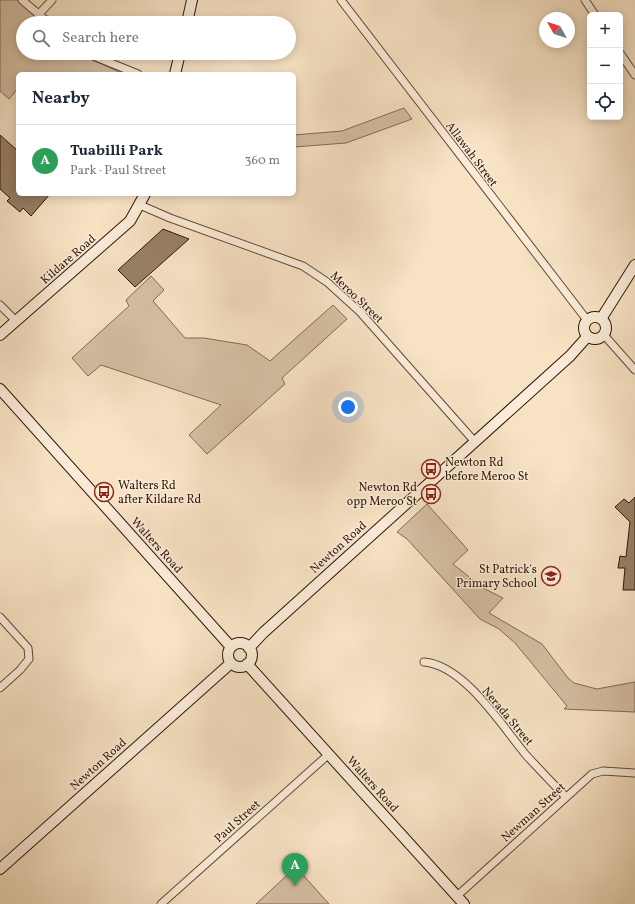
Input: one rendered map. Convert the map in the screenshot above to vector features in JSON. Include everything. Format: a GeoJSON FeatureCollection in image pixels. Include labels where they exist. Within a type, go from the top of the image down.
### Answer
{"type":"FeatureCollection","features":[{"type":"Feature","properties":{"kind":"main road"},"geometry":{"type":"LineString","coordinates":[[189,16],[192,0]]}},
{"type":"Feature","properties":{"kind":"main road"},"geometry":{"type":"LineString","coordinates":[[175,72],[178,60]]}},
{"type":"Feature","properties":{"kind":"main road","name":"Kildare Road"},"geometry":{"type":"LineString","coordinates":[[0,336],[130,221],[144,196]]}},
{"type":"Feature","properties":{"kind":"main road"},"geometry":{"type":"LineString","coordinates":[[601,319],[635,265]]}},
{"type":"Feature","properties":{"kind":"main road"},"geometry":{"type":"LineString","coordinates":[[594,317],[601,319],[606,327],[604,335],[597,340],[587,337],[583,330],[587,320],[594,317]]}},
{"type":"Feature","properties":{"kind":"main road","name":"Newton Road"},"geometry":{"type":"LineString","coordinates":[[249,648],[274,623],[570,356],[587,337]]}},
{"type":"Feature","properties":{"kind":"main road","name":"Walters Road"},"geometry":{"type":"LineString","coordinates":[[0,389],[231,647]]}},
{"type":"Feature","properties":{"kind":"main road"},"geometry":{"type":"LineString","coordinates":[[240,643],[249,648],[252,654],[247,664],[237,666],[231,662],[228,653],[231,647],[240,643]]}},
{"type":"Feature","properties":{"kind":"main road","name":"Newton Road"},"geometry":{"type":"LineString","coordinates":[[0,869],[231,662]]}},
{"type":"Feature","properties":{"kind":"main road","name":"Walters Road"},"geometry":{"type":"LineString","coordinates":[[247,664],[464,904]]}},
{"type":"Feature","properties":{"kind":"street"},"geometry":{"type":"LineString","coordinates":[[22,0],[40,14],[52,0]]}},
{"type":"Feature","properties":{"kind":"street","name":"Allawah Street"},"geometry":{"type":"LineString","coordinates":[[341,0],[587,320]]}},
{"type":"Feature","properties":{"kind":"street"},"geometry":{"type":"LineString","coordinates":[[584,0],[593,12]]}},
{"type":"Feature","properties":{"kind":"street"},"geometry":{"type":"LineString","coordinates":[[623,57],[635,75]]}},
{"type":"Feature","properties":{"kind":"street"},"geometry":{"type":"LineString","coordinates":[[103,60],[133,72]]}},
{"type":"Feature","properties":{"kind":"street","name":"Meroo Street"},"geometry":{"type":"LineString","coordinates":[[140,205],[170,218],[303,266],[327,282],[360,312],[475,442]]}},
{"type":"Feature","properties":{"kind":"street"},"geometry":{"type":"LineString","coordinates":[[0,305],[16,321]]}},
{"type":"Feature","properties":{"kind":"street"},"geometry":{"type":"LineString","coordinates":[[604,335],[635,370]]}},
{"type":"Feature","properties":{"kind":"street"},"geometry":{"type":"LineString","coordinates":[[0,617],[28,648],[29,659],[20,670],[0,688]]}},
{"type":"Feature","properties":{"kind":"street","name":"Nerada Street"},"geometry":{"type":"LineString","coordinates":[[424,662],[439,665],[459,677],[471,688],[527,756],[566,797]]}},
{"type":"Feature","properties":{"kind":"street","name":"Paul Street"},"geometry":{"type":"LineString","coordinates":[[161,904],[329,754]]}},
{"type":"Feature","properties":{"kind":"street","name":"Newman Street"},"geometry":{"type":"LineString","coordinates":[[457,896],[595,772],[603,771],[635,774]]}},
{"type":"Feature","properties":{"kind":"shaded area"},"geometry":{"type":"Polygon","coordinates":[[[0,0],[17,0],[35,16],[16,16],[16,60],[93,60],[120,72],[16,72],[16,90],[9,99],[0,91],[0,0]]]}},
{"type":"Feature","properties":{"kind":"shaded area"},"geometry":{"type":"Polygon","coordinates":[[[404,108],[412,119],[346,143],[296,147],[296,135],[342,131],[404,108]]]}},
{"type":"Feature","properties":{"kind":"shaded area"},"geometry":{"type":"Polygon","coordinates":[[[151,276],[164,290],[153,301],[185,338],[204,338],[247,345],[270,361],[333,305],[347,319],[282,378],[285,384],[207,454],[189,435],[221,405],[101,365],[88,376],[72,358],[129,306],[126,300],[151,276]]]}},
{"type":"Feature","properties":{"kind":"shaded area"},"geometry":{"type":"Polygon","coordinates":[[[427,504],[468,550],[453,564],[483,588],[503,598],[489,613],[542,644],[568,678],[574,683],[597,689],[635,682],[635,712],[564,709],[567,706],[515,643],[499,629],[480,619],[407,539],[397,532],[427,504]]]}},
{"type":"Feature","properties":{"kind":"shaded area"},"geometry":{"type":"Polygon","coordinates":[[[296,867],[329,904],[256,904],[296,867]]]}},
{"type":"Feature","properties":{"kind":"building"},"geometry":{"type":"Polygon","coordinates":[[[0,135],[16,149],[16,196],[48,196],[31,216],[23,208],[20,212],[7,201],[10,198],[0,189],[0,135]]]}},
{"type":"Feature","properties":{"kind":"building"},"geometry":{"type":"Polygon","coordinates":[[[163,229],[189,239],[135,287],[118,270],[163,229]]]}},
{"type":"Feature","properties":{"kind":"building"},"geometry":{"type":"Polygon","coordinates":[[[635,497],[635,590],[623,590],[625,568],[618,568],[620,556],[626,557],[630,522],[615,507],[624,499],[629,503],[635,497]]]}},
{"type":"Feature","properties":{"kind":"place","name":"Newton Rd before Meroo St"},"geometry":{"type":"Point","coordinates":[431,469]}},
{"type":"Feature","properties":{"kind":"place","name":"Walters Rd after Kildare Rd"},"geometry":{"type":"Point","coordinates":[104,492]}},
{"type":"Feature","properties":{"kind":"place","name":"Newton Rd opp Meroo St"},"geometry":{"type":"Point","coordinates":[431,494]}},
{"type":"Feature","properties":{"kind":"place","name":"St Patrick's Primary School"},"geometry":{"type":"Point","coordinates":[551,576]}},
{"type":"Feature","properties":{"kind":"place","name":"Tuabilli Park"},"geometry":{"type":"Point","coordinates":[295,886]}}]}
